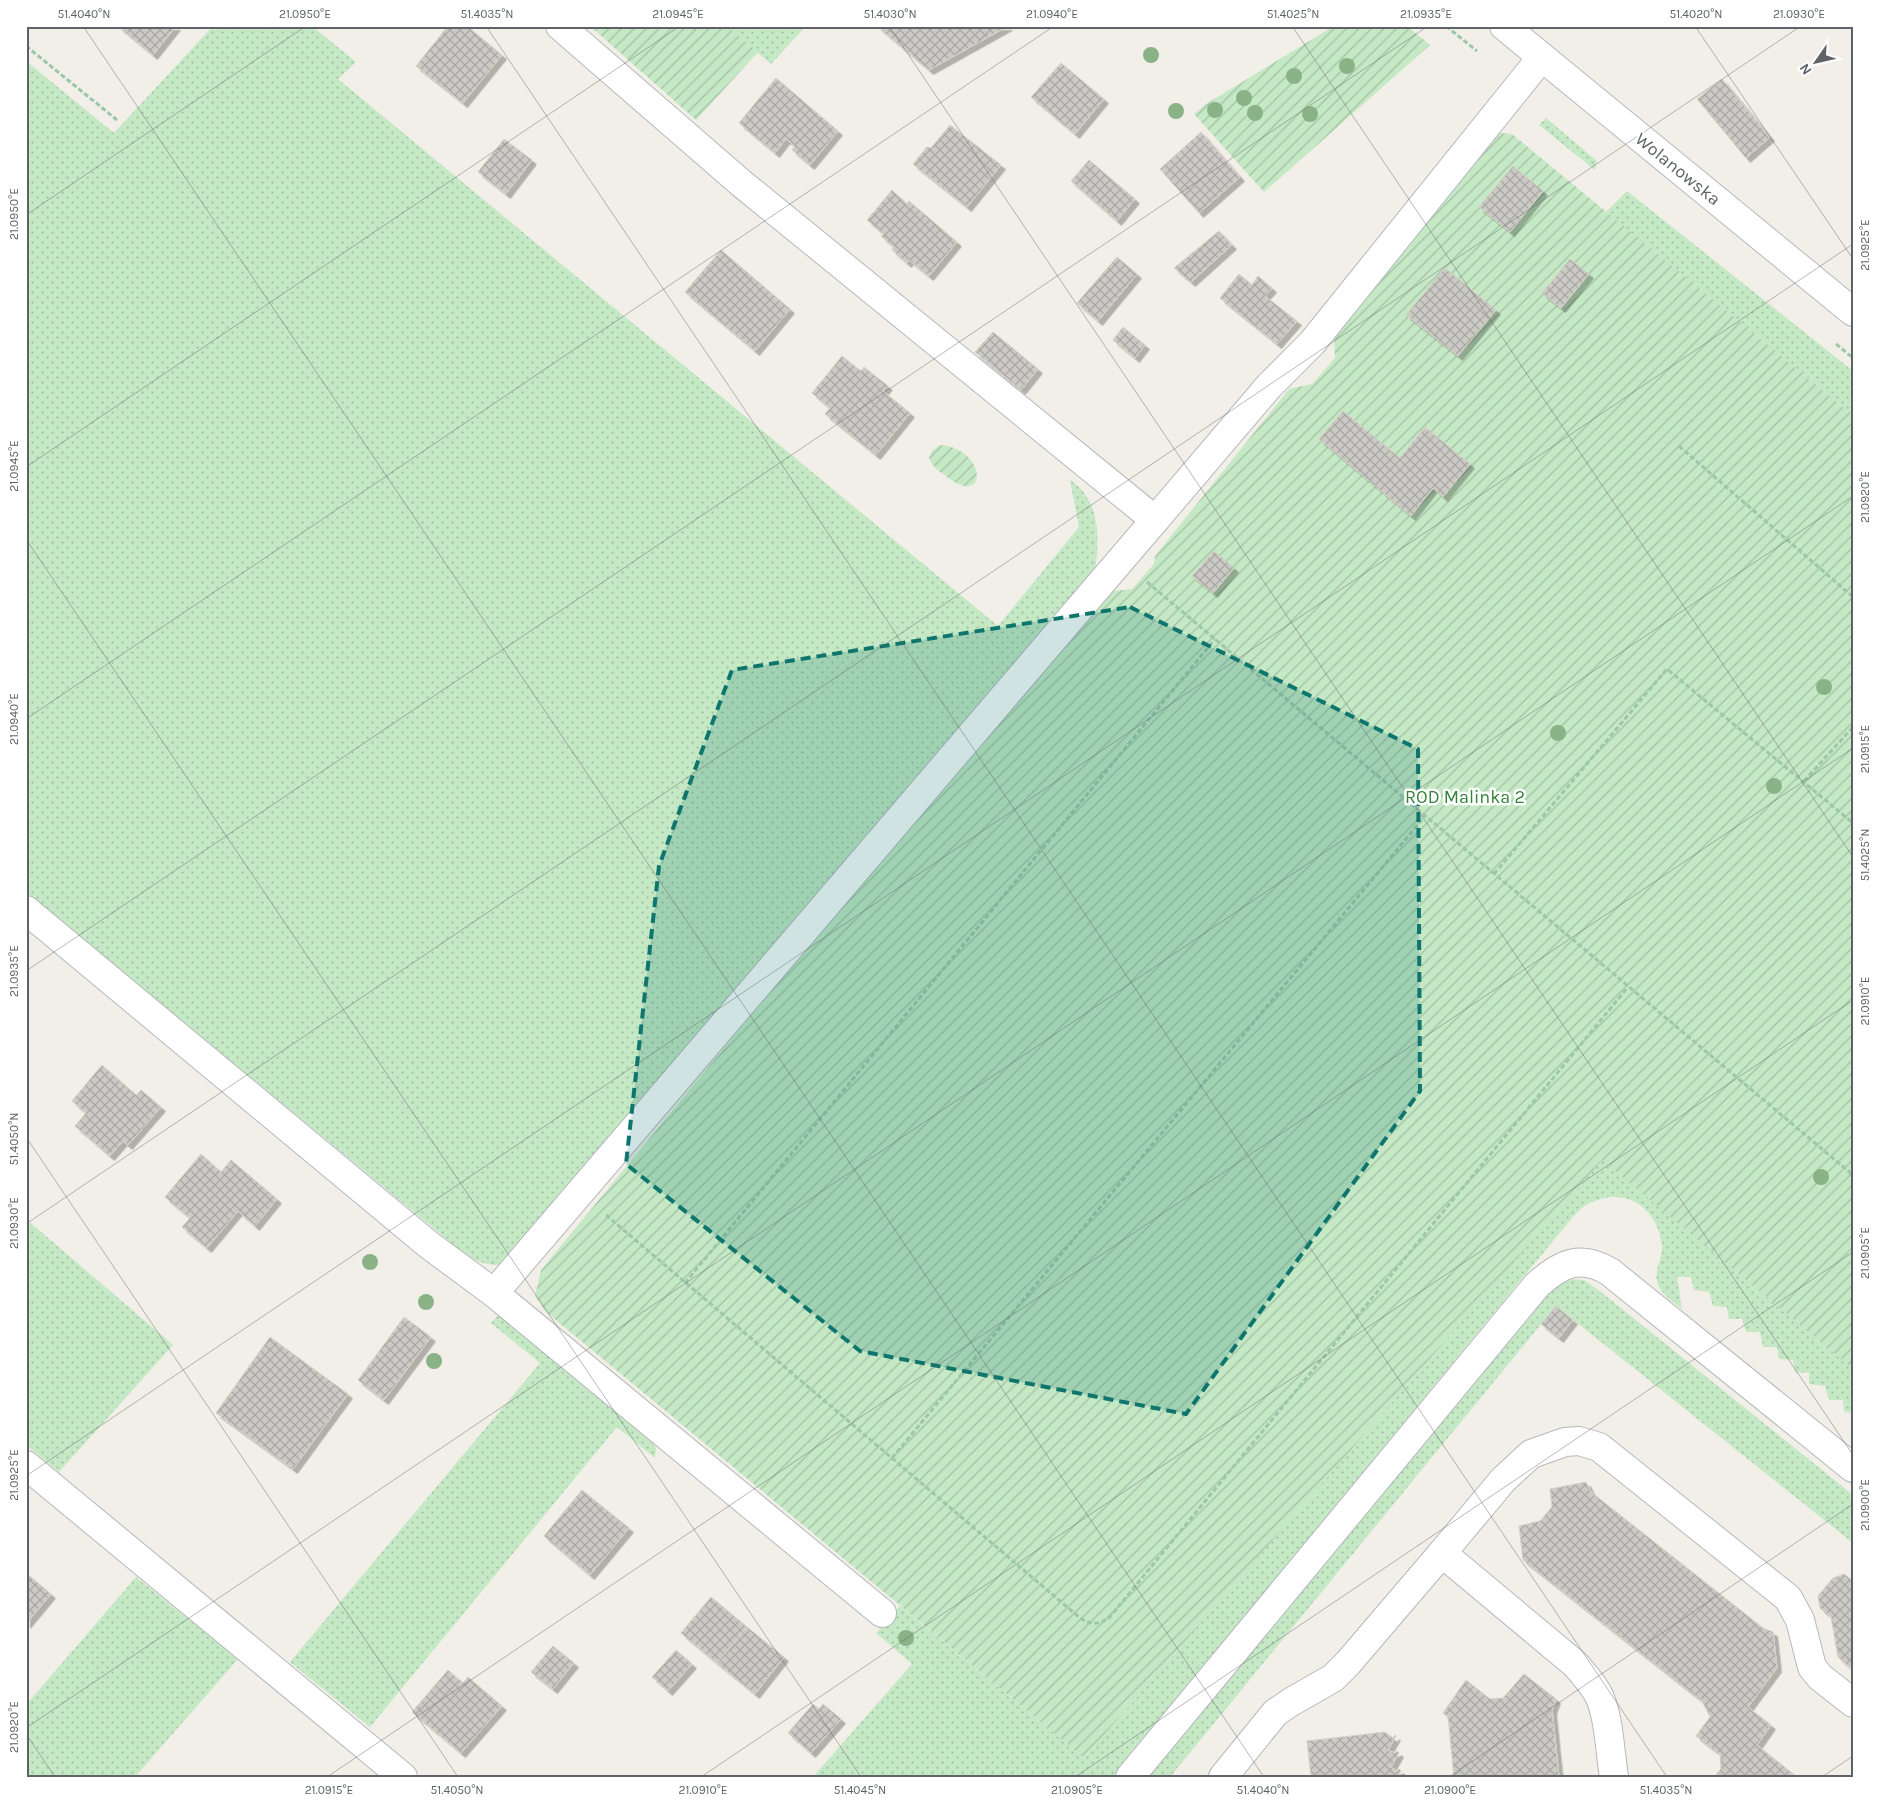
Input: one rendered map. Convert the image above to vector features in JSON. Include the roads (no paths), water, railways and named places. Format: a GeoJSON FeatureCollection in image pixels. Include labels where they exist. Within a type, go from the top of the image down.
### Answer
{"type":"FeatureCollection","features":[{"type":"Feature","properties":{"kind":"street"},"geometry":{"type":"LineString","coordinates":[[560,26],[741,183],[1155,520]]}},
{"type":"Feature","properties":{"kind":"street","name":"Wolanowska"},"geometry":{"type":"LineString","coordinates":[[1504,26],[1853,312]]}},
{"type":"Feature","properties":{"kind":"street"},"geometry":{"type":"LineString","coordinates":[[494,1293],[1269,386],[1312,343],[1542,57]]}},
{"type":"Feature","properties":{"kind":"street"},"geometry":{"type":"LineString","coordinates":[[26,910],[429,1245],[494,1293],[882,1613]]}},
{"type":"Feature","properties":{"kind":"street"},"geometry":{"type":"LineString","coordinates":[[1130,1777],[1537,1285],[1550,1273],[1563,1266],[1584,1262],[1600,1266],[1610,1272],[1853,1468]]}},
{"type":"Feature","properties":{"kind":"street"},"geometry":{"type":"LineString","coordinates":[[1223,1777],[1276,1712],[1333,1678],[1348,1663],[1503,1480],[1531,1454],[1565,1442],[1579,1441],[1599,1447],[1788,1598],[1800,1620],[1812,1667],[1820,1677],[1853,1702]]}},
{"type":"Feature","properties":{"kind":"street"},"geometry":{"type":"LineString","coordinates":[[26,1465],[403,1777]]}},
{"type":"Feature","properties":{"kind":"street"},"geometry":{"type":"LineString","coordinates":[[1442,1552],[1575,1664],[1587,1677],[1598,1693],[1604,1709],[1614,1777]]}},
{"type":"Feature","properties":{"kind":"park label","name":"ROD Malinka 2"},"geometry":{"type":"Point","coordinates":[1465,797]}}]}
